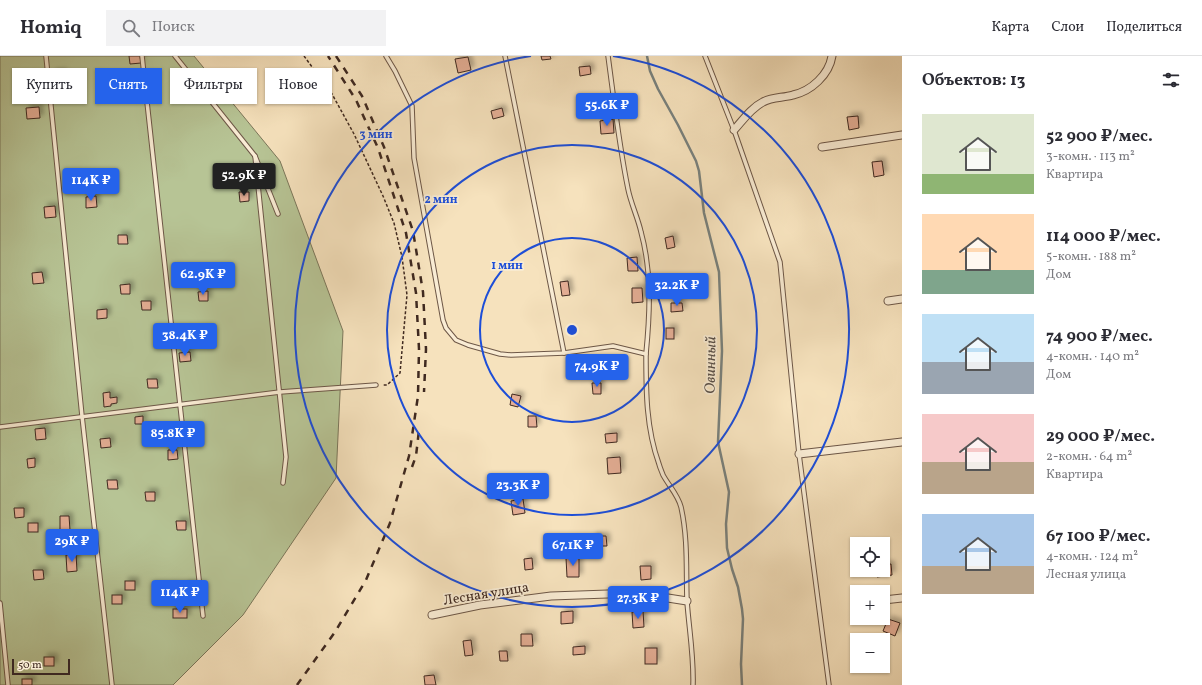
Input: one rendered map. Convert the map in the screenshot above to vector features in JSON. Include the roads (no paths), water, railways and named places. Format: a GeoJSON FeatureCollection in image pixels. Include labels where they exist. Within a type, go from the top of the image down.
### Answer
{"type":"FeatureCollection","features":[{"type":"Feature","properties":{"kind":"street"},"geometry":{"type":"LineString","coordinates":[[734,130],[750,112],[765,101],[773,98],[794,95],[811,87],[828,70],[832,56]]}},
{"type":"Feature","properties":{"kind":"street"},"geometry":{"type":"LineString","coordinates":[[822,147],[902,135]]}},
{"type":"Feature","properties":{"kind":"street"},"geometry":{"type":"LineString","coordinates":[[888,301],[902,299]]}},
{"type":"Feature","properties":{"kind":"street"},"geometry":{"type":"LineString","coordinates":[[799,454],[902,442]]}},
{"type":"Feature","properties":{"kind":"street","name":"Лесная улица"},"geometry":{"type":"LineString","coordinates":[[432,615],[480,605],[551,596],[636,593],[687,601]]}},
{"type":"Feature","properties":{"kind":"street"},"geometry":{"type":"LineString","coordinates":[[890,599],[902,598]]}},
{"type":"Feature","properties":{"kind":"lane"},"geometry":{"type":"LineString","coordinates":[[46,56],[82,416],[112,685]]}},
{"type":"Feature","properties":{"kind":"lane"},"geometry":{"type":"LineString","coordinates":[[142,56],[203,616]]}},
{"type":"Feature","properties":{"kind":"lane"},"geometry":{"type":"LineString","coordinates":[[175,56],[255,156],[278,214]]}},
{"type":"Feature","properties":{"kind":"lane"},"geometry":{"type":"LineString","coordinates":[[386,56],[412,106],[414,158],[443,320],[446,328],[456,340],[500,354],[511,355],[564,353],[613,346],[646,354]]}},
{"type":"Feature","properties":{"kind":"lane"},"geometry":{"type":"LineString","coordinates":[[505,56],[564,353]]}},
{"type":"Feature","properties":{"kind":"lane"},"geometry":{"type":"LineString","coordinates":[[608,56],[628,190],[646,254],[649,288],[646,391],[651,440],[663,475],[678,498],[684,526],[687,601],[694,667],[693,685]]}},
{"type":"Feature","properties":{"kind":"lane"},"geometry":{"type":"LineString","coordinates":[[705,56],[734,130],[780,262],[799,454],[829,685]]}},
{"type":"Feature","properties":{"kind":"lane"},"geometry":{"type":"LineString","coordinates":[[255,156],[286,457],[283,484]]}},
{"type":"Feature","properties":{"kind":"lane"},"geometry":{"type":"LineString","coordinates":[[0,427],[280,392],[376,385]]}},
{"type":"Feature","properties":{"kind":"lane"},"geometry":{"type":"LineString","coordinates":[[0,603],[8,685]]}},
{"type":"Feature","properties":{"kind":"waterway","name":"Овинный"},"geometry":{"type":"LineString","coordinates":[[647,56],[650,71],[658,89],[696,161],[699,171],[704,213],[719,272],[722,351],[718,442],[729,492],[726,524],[727,548],[738,587],[743,619],[741,664],[742,685]]}},
{"type":"Feature","properties":{"kind":"railway"},"geometry":{"type":"LineString","coordinates":[[297,685],[335,632],[366,580],[390,523],[409,456],[418,396],[419,349],[416,293],[406,233],[378,148],[356,100],[328,56]]}},
{"type":"Feature","properties":{"kind":"railway"},"geometry":{"type":"LineString","coordinates":[[336,56],[362,96],[384,147],[413,231],[423,292],[426,349],[424,392]]}},
{"type":"Feature","properties":{"kind":"railway"},"geometry":{"type":"LineString","coordinates":[[412,467],[416,456],[419,430]]}}]}
